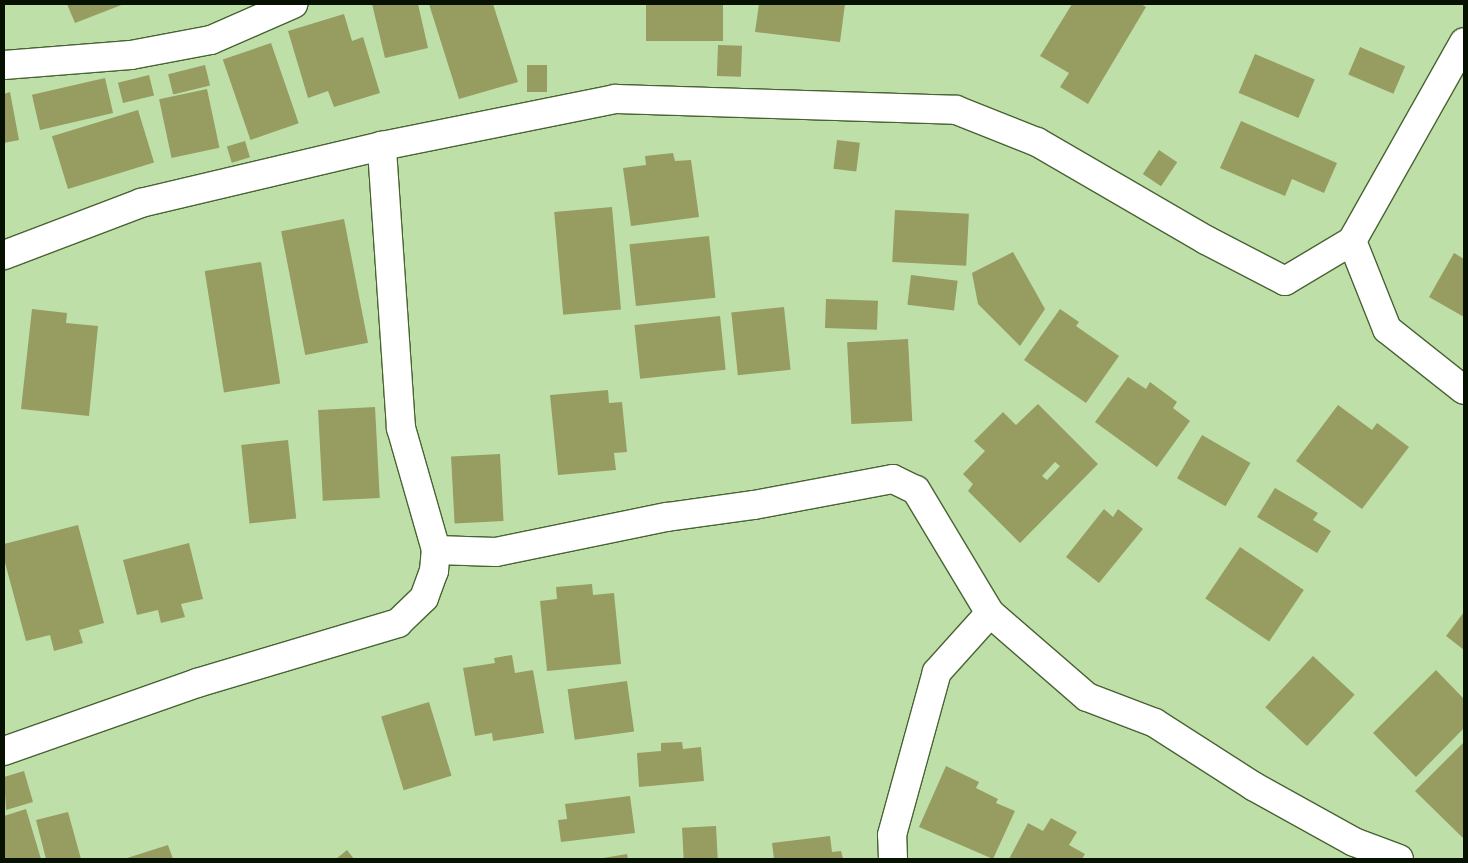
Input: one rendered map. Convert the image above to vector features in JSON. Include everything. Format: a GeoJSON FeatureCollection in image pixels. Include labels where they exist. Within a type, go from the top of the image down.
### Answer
{"type":"FeatureCollection","features":[{"type":"Feature","properties":{"kind":"street"},"geometry":{"type":"LineString","coordinates":[[4,65],[131,55],[211,40],[283,6]]}},
{"type":"Feature","properties":{"kind":"street"},"geometry":{"type":"LineString","coordinates":[[4,255],[141,203],[382,146],[615,99],[956,110],[1037,142],[1206,240],[1285,281],[1352,241],[1464,42]]}},
{"type":"Feature","properties":{"kind":"street"},"geometry":{"type":"LineString","coordinates":[[4,751],[197,683],[398,623],[424,598],[434,572],[436,550],[401,428],[382,146]]}},
{"type":"Feature","properties":{"kind":"street"},"geometry":{"type":"LineString","coordinates":[[1352,241],[1387,329],[1464,390]]}},
{"type":"Feature","properties":{"kind":"street"},"geometry":{"type":"LineString","coordinates":[[436,550],[496,552],[667,517],[754,505],[893,479],[916,490],[990,613],[1087,697],[1155,723],[1253,786],[1354,842],[1398,859]]}},
{"type":"Feature","properties":{"kind":"street"},"geometry":{"type":"LineString","coordinates":[[892,859],[892,835],[937,672],[990,613]]}},
{"type":"Feature","properties":{"kind":"building"},"geometry":{"type":"Polygon","coordinates":[[[67,4],[124,4],[75,23],[67,4]]]}},
{"type":"Feature","properties":{"kind":"building"},"geometry":{"type":"Polygon","coordinates":[[[372,4],[418,4],[428,48],[385,58],[372,4]]]}},
{"type":"Feature","properties":{"kind":"building"},"geometry":{"type":"Polygon","coordinates":[[[429,4],[493,4],[518,82],[459,99],[429,4]]]}},
{"type":"Feature","properties":{"kind":"building"},"geometry":{"type":"Polygon","coordinates":[[[646,4],[723,4],[723,41],[646,41],[646,4]]]}},
{"type":"Feature","properties":{"kind":"building"},"geometry":{"type":"Polygon","coordinates":[[[759,4],[845,4],[840,42],[755,32],[759,4]]]}},
{"type":"Feature","properties":{"kind":"building"},"geometry":{"type":"Polygon","coordinates":[[[1072,4],[1141,4],[1146,7],[1088,104],[1060,87],[1069,73],[1040,56],[1072,4]]]}},
{"type":"Feature","properties":{"kind":"building"},"geometry":{"type":"Polygon","coordinates":[[[344,14],[352,41],[363,37],[380,93],[334,107],[328,91],[308,98],[288,31],[344,14]]]}},
{"type":"Feature","properties":{"kind":"building"},"geometry":{"type":"Polygon","coordinates":[[[271,43],[299,123],[250,140],[223,60],[271,43]]]}},
{"type":"Feature","properties":{"kind":"building"},"geometry":{"type":"Polygon","coordinates":[[[718,45],[742,46],[741,77],[717,76],[718,45]]]}},
{"type":"Feature","properties":{"kind":"building"},"geometry":{"type":"Polygon","coordinates":[[[1360,47],[1405,66],[1393,94],[1348,75],[1360,47]]]}},
{"type":"Feature","properties":{"kind":"building"},"geometry":{"type":"Polygon","coordinates":[[[1255,54],[1315,79],[1298,118],[1239,93],[1255,54]]]}},
{"type":"Feature","properties":{"kind":"building"},"geometry":{"type":"Polygon","coordinates":[[[205,65],[210,85],[173,95],[168,74],[205,65]]]}},
{"type":"Feature","properties":{"kind":"building"},"geometry":{"type":"Polygon","coordinates":[[[527,65],[547,65],[547,92],[527,92],[527,65]]]}},
{"type":"Feature","properties":{"kind":"building"},"geometry":{"type":"Polygon","coordinates":[[[149,75],[154,95],[123,103],[118,83],[149,75]]]}},
{"type":"Feature","properties":{"kind":"building"},"geometry":{"type":"Polygon","coordinates":[[[105,78],[113,113],[40,130],[32,95],[105,78]]]}},
{"type":"Feature","properties":{"kind":"building"},"geometry":{"type":"Polygon","coordinates":[[[207,89],[219,148],[172,158],[159,99],[207,89]]]}},
{"type":"Feature","properties":{"kind":"building"},"geometry":{"type":"Polygon","coordinates":[[[10,92],[19,140],[4,143],[4,94],[10,92]]]}},
{"type":"Feature","properties":{"kind":"building"},"geometry":{"type":"Polygon","coordinates":[[[138,110],[154,163],[68,189],[52,136],[138,110]]]}},
{"type":"Feature","properties":{"kind":"building"},"geometry":{"type":"Polygon","coordinates":[[[1241,121],[1337,163],[1324,193],[1292,179],[1285,196],[1220,168],[1241,121]]]}},
{"type":"Feature","properties":{"kind":"building"},"geometry":{"type":"Polygon","coordinates":[[[837,140],[860,143],[856,172],[833,169],[837,140]]]}},
{"type":"Feature","properties":{"kind":"building"},"geometry":{"type":"Polygon","coordinates":[[[245,141],[250,157],[232,163],[227,147],[245,141]]]}},
{"type":"Feature","properties":{"kind":"building"},"geometry":{"type":"Polygon","coordinates":[[[1159,150],[1177,162],[1161,186],[1143,174],[1159,150]]]}},
{"type":"Feature","properties":{"kind":"building"},"geometry":{"type":"Polygon","coordinates":[[[673,153],[675,161],[691,160],[699,217],[631,226],[623,168],[646,165],[645,156],[673,153]]]}},
{"type":"Feature","properties":{"kind":"building"},"geometry":{"type":"Polygon","coordinates":[[[612,207],[621,310],[563,315],[554,212],[612,207]]]}},
{"type":"Feature","properties":{"kind":"building"},"geometry":{"type":"Polygon","coordinates":[[[895,210],[969,214],[966,266],[892,262],[895,210]]]}},
{"type":"Feature","properties":{"kind":"building"},"geometry":{"type":"Polygon","coordinates":[[[344,219],[368,343],[305,355],[281,231],[344,219]]]}},
{"type":"Feature","properties":{"kind":"building"},"geometry":{"type":"Polygon","coordinates":[[[709,236],[715,298],[636,306],[629,244],[709,236]]]}},
{"type":"Feature","properties":{"kind":"building"},"geometry":{"type":"Polygon","coordinates":[[[1013,252],[1045,309],[1020,346],[978,304],[972,273],[1013,252]]]}},
{"type":"Feature","properties":{"kind":"building"},"geometry":{"type":"Polygon","coordinates":[[[1454,253],[1464,259],[1464,317],[1429,297],[1454,253]]]}},
{"type":"Feature","properties":{"kind":"building"},"geometry":{"type":"Polygon","coordinates":[[[261,262],[280,383],[224,392],[205,271],[261,262]]]}},
{"type":"Feature","properties":{"kind":"building"},"geometry":{"type":"Polygon","coordinates":[[[911,275],[958,281],[954,311],[907,305],[911,275]]]}},
{"type":"Feature","properties":{"kind":"building"},"geometry":{"type":"Polygon","coordinates":[[[826,299],[878,301],[877,330],[825,328],[826,299]]]}},
{"type":"Feature","properties":{"kind":"building"},"geometry":{"type":"Polygon","coordinates":[[[784,307],[791,370],[738,375],[731,313],[784,307]]]}},
{"type":"Feature","properties":{"kind":"building"},"geometry":{"type":"Polygon","coordinates":[[[32,309],[67,313],[66,323],[98,326],[89,416],[21,409],[32,309]]]}},
{"type":"Feature","properties":{"kind":"building"},"geometry":{"type":"Polygon","coordinates":[[[1060,309],[1079,322],[1076,326],[1119,356],[1086,403],[1024,360],[1060,309]]]}},
{"type":"Feature","properties":{"kind":"building"},"geometry":{"type":"Polygon","coordinates":[[[720,316],[726,370],[640,379],[634,325],[720,316]]]}},
{"type":"Feature","properties":{"kind":"building"},"geometry":{"type":"Polygon","coordinates":[[[908,339],[912,421],[851,424],[847,342],[908,339]]]}},
{"type":"Feature","properties":{"kind":"building"},"geometry":{"type":"Polygon","coordinates":[[[1128,377],[1146,389],[1150,382],[1177,402],[1173,408],[1190,421],[1157,467],[1095,422],[1128,377]]]}},
{"type":"Feature","properties":{"kind":"building"},"geometry":{"type":"Polygon","coordinates":[[[608,390],[609,403],[622,402],[627,452],[614,453],[616,470],[558,475],[550,395],[608,390]]]}},
{"type":"Feature","properties":{"kind":"building"},"geometry":{"type":"Polygon","coordinates":[[[1038,404],[1098,464],[1020,543],[968,491],[973,484],[963,474],[985,451],[974,441],[1003,412],[1016,425],[1038,404]],[[1055,462],[1042,476],[1047,480],[1060,466],[1055,462]]]}},
{"type":"Feature","properties":{"kind":"building"},"geometry":{"type":"Polygon","coordinates":[[[1338,405],[1372,430],[1377,423],[1409,447],[1362,509],[1296,461],[1338,405]]]}},
{"type":"Feature","properties":{"kind":"building"},"geometry":{"type":"Polygon","coordinates":[[[375,407],[380,498],[323,501],[318,410],[375,407]]]}},
{"type":"Feature","properties":{"kind":"building"},"geometry":{"type":"Polygon","coordinates":[[[1202,435],[1250,463],[1225,506],[1177,478],[1202,435]]]}},
{"type":"Feature","properties":{"kind":"building"},"geometry":{"type":"Polygon","coordinates":[[[288,440],[296,519],[250,523],[241,445],[288,440]]]}},
{"type":"Feature","properties":{"kind":"building"},"geometry":{"type":"Polygon","coordinates":[[[500,454],[504,521],[455,523],[451,457],[500,454]]]}},
{"type":"Feature","properties":{"kind":"building"},"geometry":{"type":"Polygon","coordinates":[[[1275,488],[1318,513],[1313,520],[1331,531],[1317,553],[1257,517],[1275,488]]]}},
{"type":"Feature","properties":{"kind":"building"},"geometry":{"type":"Polygon","coordinates":[[[1104,509],[1113,517],[1118,509],[1143,529],[1099,583],[1066,557],[1104,509]]]}},
{"type":"Feature","properties":{"kind":"building"},"geometry":{"type":"Polygon","coordinates":[[[78,525],[104,623],[79,630],[83,643],[54,651],[50,635],[26,641],[4,559],[4,544],[78,525]]]}},
{"type":"Feature","properties":{"kind":"building"},"geometry":{"type":"Polygon","coordinates":[[[189,543],[203,599],[181,604],[185,617],[161,623],[158,610],[137,615],[123,560],[189,543]]]}},
{"type":"Feature","properties":{"kind":"building"},"geometry":{"type":"Polygon","coordinates":[[[1240,547],[1304,590],[1269,641],[1205,598],[1240,547]]]}},
{"type":"Feature","properties":{"kind":"building"},"geometry":{"type":"Polygon","coordinates":[[[592,584],[593,595],[614,593],[621,664],[547,671],[540,601],[557,599],[556,587],[592,584]]]}},
{"type":"Feature","properties":{"kind":"building"},"geometry":{"type":"Polygon","coordinates":[[[1464,612],[1464,650],[1446,636],[1464,612]]]}},
{"type":"Feature","properties":{"kind":"building"},"geometry":{"type":"Polygon","coordinates":[[[512,655],[515,673],[533,670],[544,733],[493,741],[492,733],[475,736],[463,668],[495,663],[494,658],[512,655]]]}},
{"type":"Feature","properties":{"kind":"building"},"geometry":{"type":"Polygon","coordinates":[[[1313,656],[1355,695],[1307,746],[1265,707],[1313,656]]]}},
{"type":"Feature","properties":{"kind":"building"},"geometry":{"type":"Polygon","coordinates":[[[1436,670],[1464,699],[1464,728],[1416,777],[1373,733],[1436,670]]]}},
{"type":"Feature","properties":{"kind":"building"},"geometry":{"type":"Polygon","coordinates":[[[627,681],[634,732],[575,740],[568,689],[627,681]]]}},
{"type":"Feature","properties":{"kind":"building"},"geometry":{"type":"Polygon","coordinates":[[[429,702],[452,776],[404,790],[381,717],[429,702]]]}},
{"type":"Feature","properties":{"kind":"building"},"geometry":{"type":"Polygon","coordinates":[[[682,742],[683,749],[701,747],[704,781],[639,787],[637,753],[661,751],[661,743],[682,742]]]}},
{"type":"Feature","properties":{"kind":"building"},"geometry":{"type":"Polygon","coordinates":[[[1464,742],[1464,839],[1415,791],[1464,742]]]}},
{"type":"Feature","properties":{"kind":"building"},"geometry":{"type":"Polygon","coordinates":[[[946,766],[979,782],[976,788],[998,799],[996,803],[1015,811],[993,859],[919,827],[946,766]]]}},
{"type":"Feature","properties":{"kind":"building"},"geometry":{"type":"Polygon","coordinates":[[[24,771],[33,802],[6,810],[4,777],[24,771]]]}},
{"type":"Feature","properties":{"kind":"building"},"geometry":{"type":"Polygon","coordinates":[[[630,796],[635,833],[561,842],[558,820],[567,819],[565,804],[630,796]]]}},
{"type":"Feature","properties":{"kind":"building"},"geometry":{"type":"Polygon","coordinates":[[[26,809],[41,859],[4,859],[4,816],[26,809]]]}},
{"type":"Feature","properties":{"kind":"building"},"geometry":{"type":"Polygon","coordinates":[[[68,812],[81,859],[46,859],[36,820],[68,812]]]}},
{"type":"Feature","properties":{"kind":"building"},"geometry":{"type":"Polygon","coordinates":[[[1051,818],[1077,832],[1069,845],[1085,854],[1082,859],[1009,859],[1028,823],[1043,831],[1051,818]]]}},
{"type":"Feature","properties":{"kind":"building"},"geometry":{"type":"Polygon","coordinates":[[[716,826],[718,859],[684,859],[682,828],[716,826]]]}},
{"type":"Feature","properties":{"kind":"building"},"geometry":{"type":"Polygon","coordinates":[[[830,836],[832,852],[841,851],[843,859],[774,859],[772,843],[830,836]]]}},
{"type":"Feature","properties":{"kind":"building"},"geometry":{"type":"Polygon","coordinates":[[[168,845],[173,859],[124,859],[168,845]]]}},
{"type":"Feature","properties":{"kind":"building"},"geometry":{"type":"Polygon","coordinates":[[[347,850],[354,859],[336,859],[347,850]]]}},
{"type":"Feature","properties":{"kind":"building"},"geometry":{"type":"Polygon","coordinates":[[[627,854],[628,859],[603,859],[603,858],[627,854]]]}}]}
